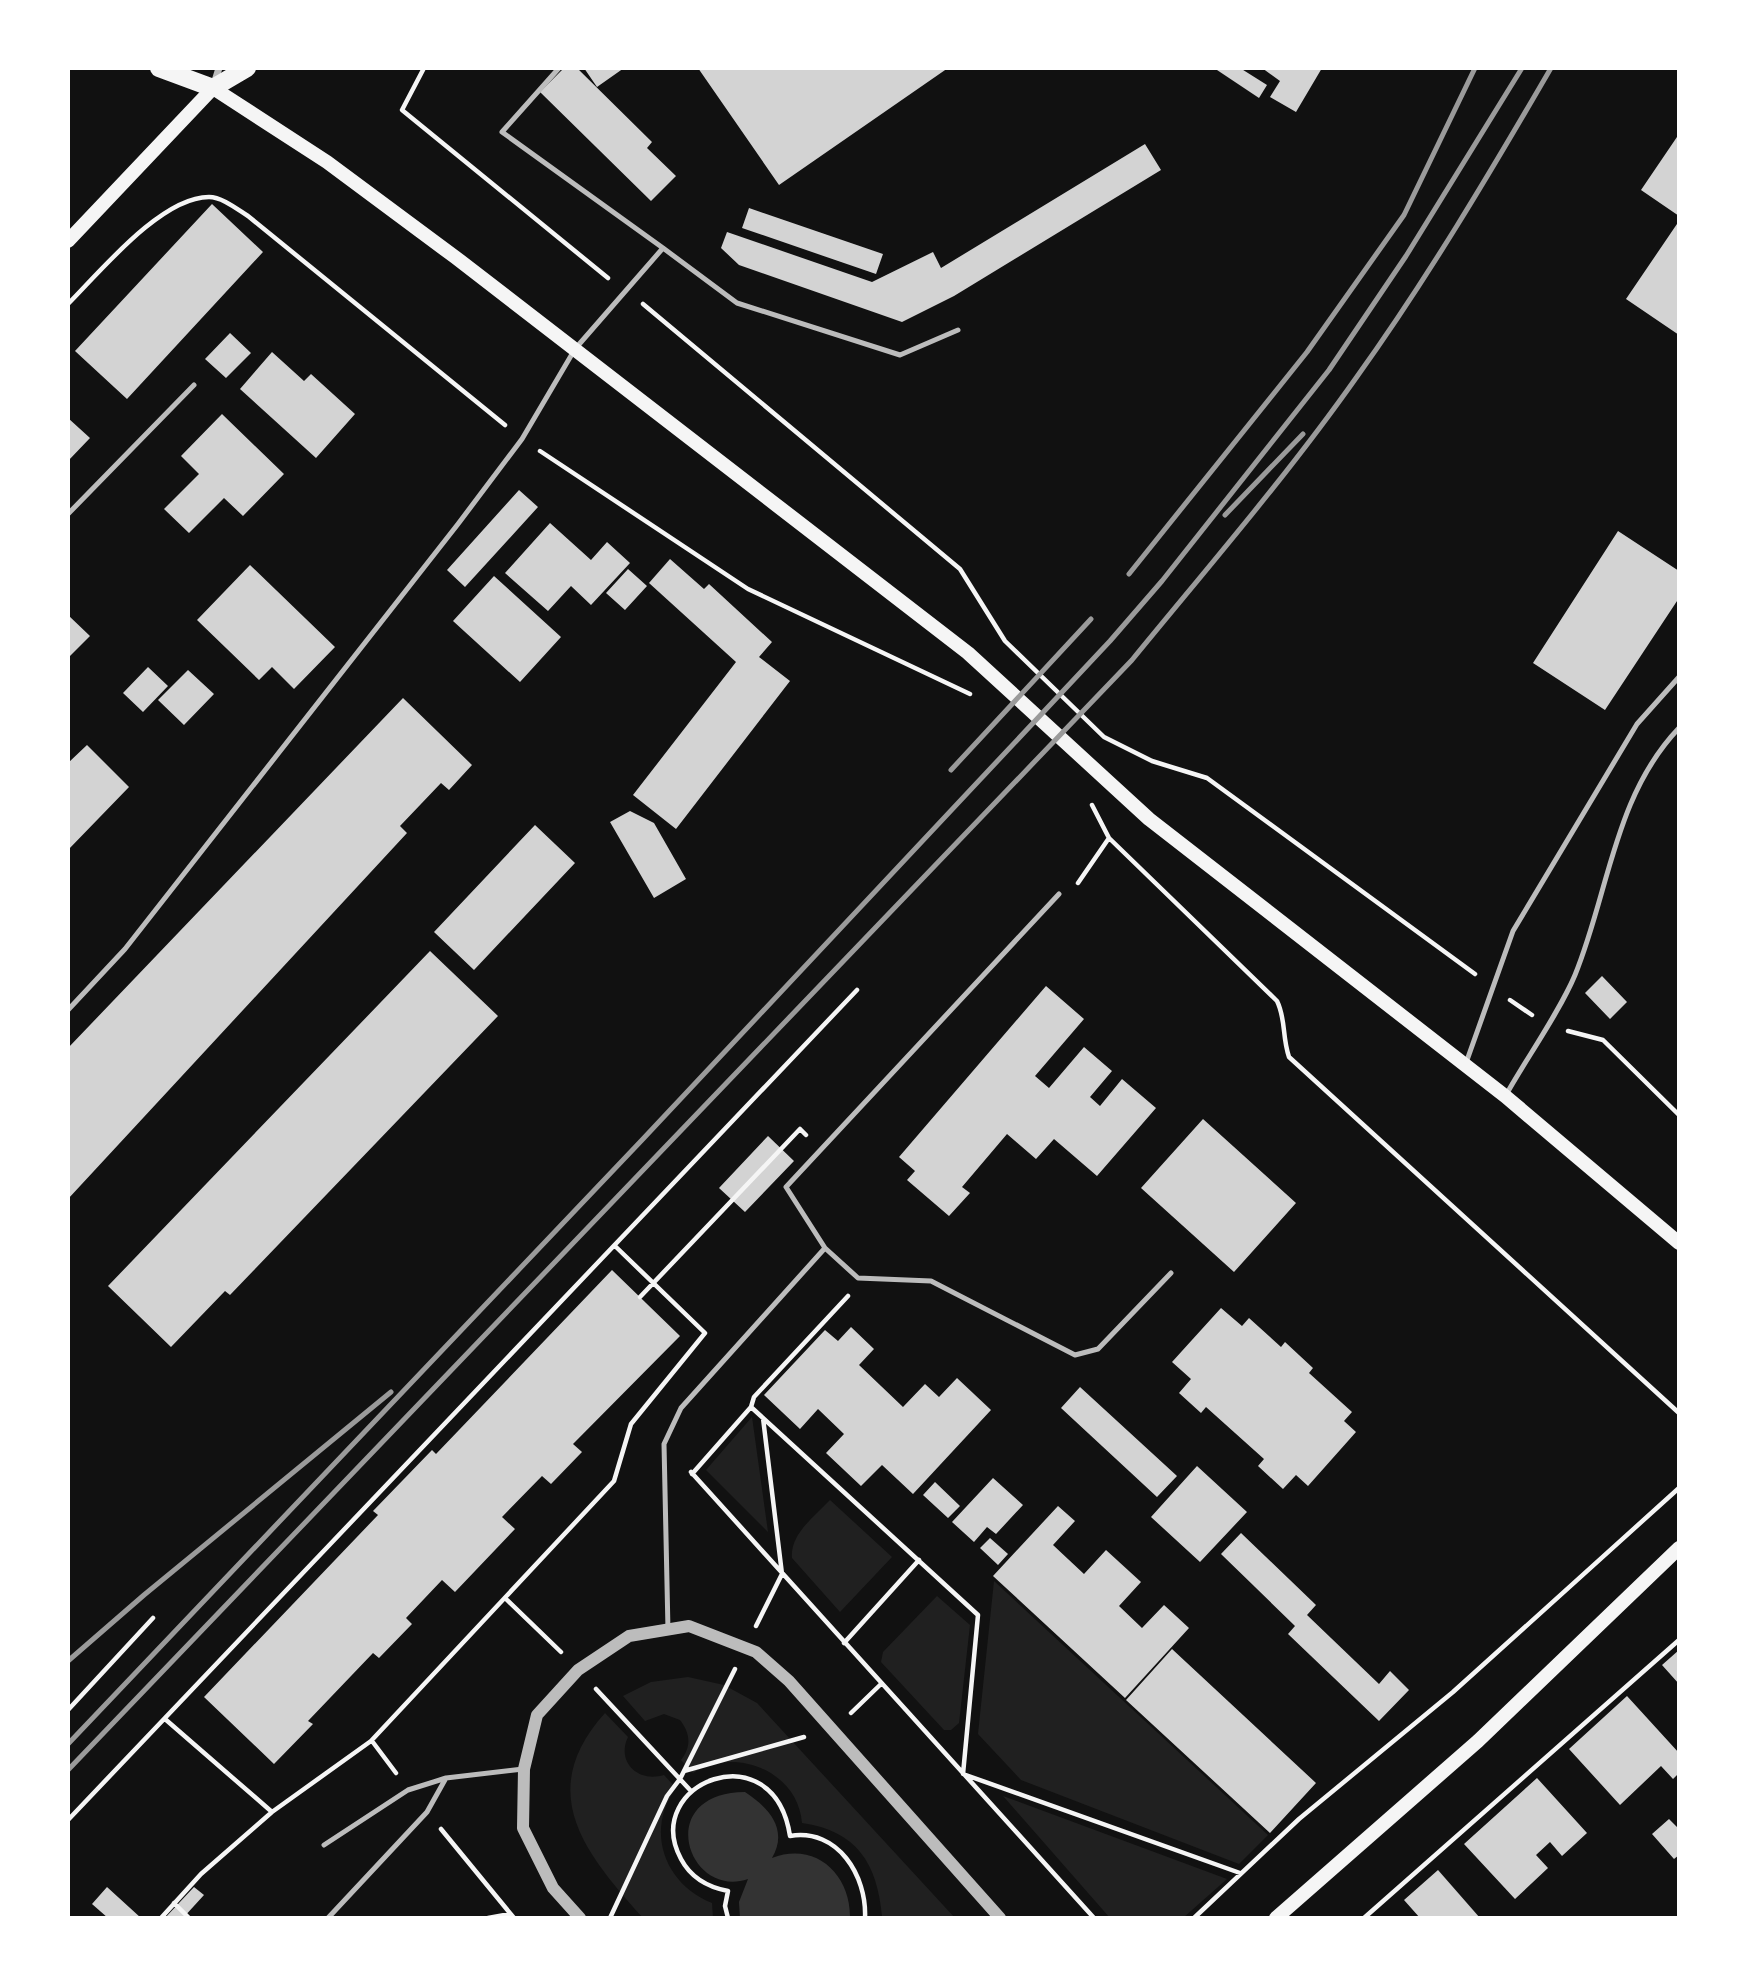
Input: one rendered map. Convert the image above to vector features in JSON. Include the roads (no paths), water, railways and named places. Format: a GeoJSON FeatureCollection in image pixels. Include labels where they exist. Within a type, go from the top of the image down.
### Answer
{"type":"FeatureCollection","features":[{"type":"Feature","properties":{"kind":"main road"},"geometry":{"type":"LineString","coordinates":[[159,68],[213,88],[327,162],[575,349],[968,653],[1149,819],[1505,1096],[1679,1243]]}},
{"type":"Feature","properties":{"kind":"main road"},"geometry":{"type":"LineString","coordinates":[[68,241],[232,68]]}},
{"type":"Feature","properties":{"kind":"main road"},"geometry":{"type":"LineString","coordinates":[[213,88],[247,68]]}},
{"type":"Feature","properties":{"kind":"main road"},"geometry":{"type":"LineString","coordinates":[[1276,1918],[1478,1741],[1679,1548]]}},
{"type":"Feature","properties":{"kind":"street"},"geometry":{"type":"LineString","coordinates":[[213,88],[219,68]]}},
{"type":"Feature","properties":{"kind":"street"},"geometry":{"type":"LineString","coordinates":[[580,1918],[553,1888],[523,1828],[524,1769],[537,1715],[578,1670],[629,1636],[689,1626],[756,1652],[789,1681],[1000,1918]]}},
{"type":"Feature","properties":{"kind":"lane"},"geometry":{"type":"LineString","coordinates":[[559,68],[502,132],[737,303],[900,355],[958,330]]}},
{"type":"Feature","properties":{"kind":"lane"},"geometry":{"type":"LineString","coordinates":[[68,1010],[125,949],[458,524],[522,439],[575,349],[663,248]]}},
{"type":"Feature","properties":{"kind":"lane"},"geometry":{"type":"LineString","coordinates":[[68,514],[194,385]]}},
{"type":"Feature","properties":{"kind":"lane"},"geometry":{"type":"LineString","coordinates":[[1465,1065],[1513,931],[1637,724],[1679,677]]}},
{"type":"Feature","properties":{"kind":"lane"},"geometry":{"type":"LineString","coordinates":[[1505,1096],[1574,976],[1625,813],[1661,747],[1679,728]]}},
{"type":"Feature","properties":{"kind":"lane"},"geometry":{"type":"LineString","coordinates":[[1059,894],[786,1187],[825,1248],[858,1278],[931,1281],[1075,1355],[1098,1349],[1171,1273]]}},
{"type":"Feature","properties":{"kind":"lane"},"geometry":{"type":"LineString","coordinates":[[668,1630],[664,1444],[681,1408],[825,1248]]}},
{"type":"Feature","properties":{"kind":"lane"},"geometry":{"type":"LineString","coordinates":[[324,1845],[408,1790],[446,1778],[524,1769]]}},
{"type":"Feature","properties":{"kind":"lane"},"geometry":{"type":"LineString","coordinates":[[328,1918],[428,1812],[446,1778]]}},
{"type":"Feature","properties":{"kind":"railway"},"geometry":{"type":"LineString","coordinates":[[1129,574],[1307,352],[1404,215],[1475,68]]}},
{"type":"Feature","properties":{"kind":"railway"},"geometry":{"type":"LineString","coordinates":[[68,1744],[642,1140],[1110,641],[1162,581],[1329,370],[1406,256],[1522,68]]}},
{"type":"Feature","properties":{"kind":"railway"},"geometry":{"type":"LineString","coordinates":[[68,1770],[1132,660],[1275,486],[1356,378],[1433,264],[1551,68]]}},
{"type":"Feature","properties":{"kind":"railway"},"geometry":{"type":"LineString","coordinates":[[1225,515],[1303,434]]}},
{"type":"Feature","properties":{"kind":"railway"},"geometry":{"type":"LineString","coordinates":[[951,770],[1091,619]]}},
{"type":"Feature","properties":{"kind":"railway"},"geometry":{"type":"LineString","coordinates":[[68,1661],[391,1392]]}}]}
